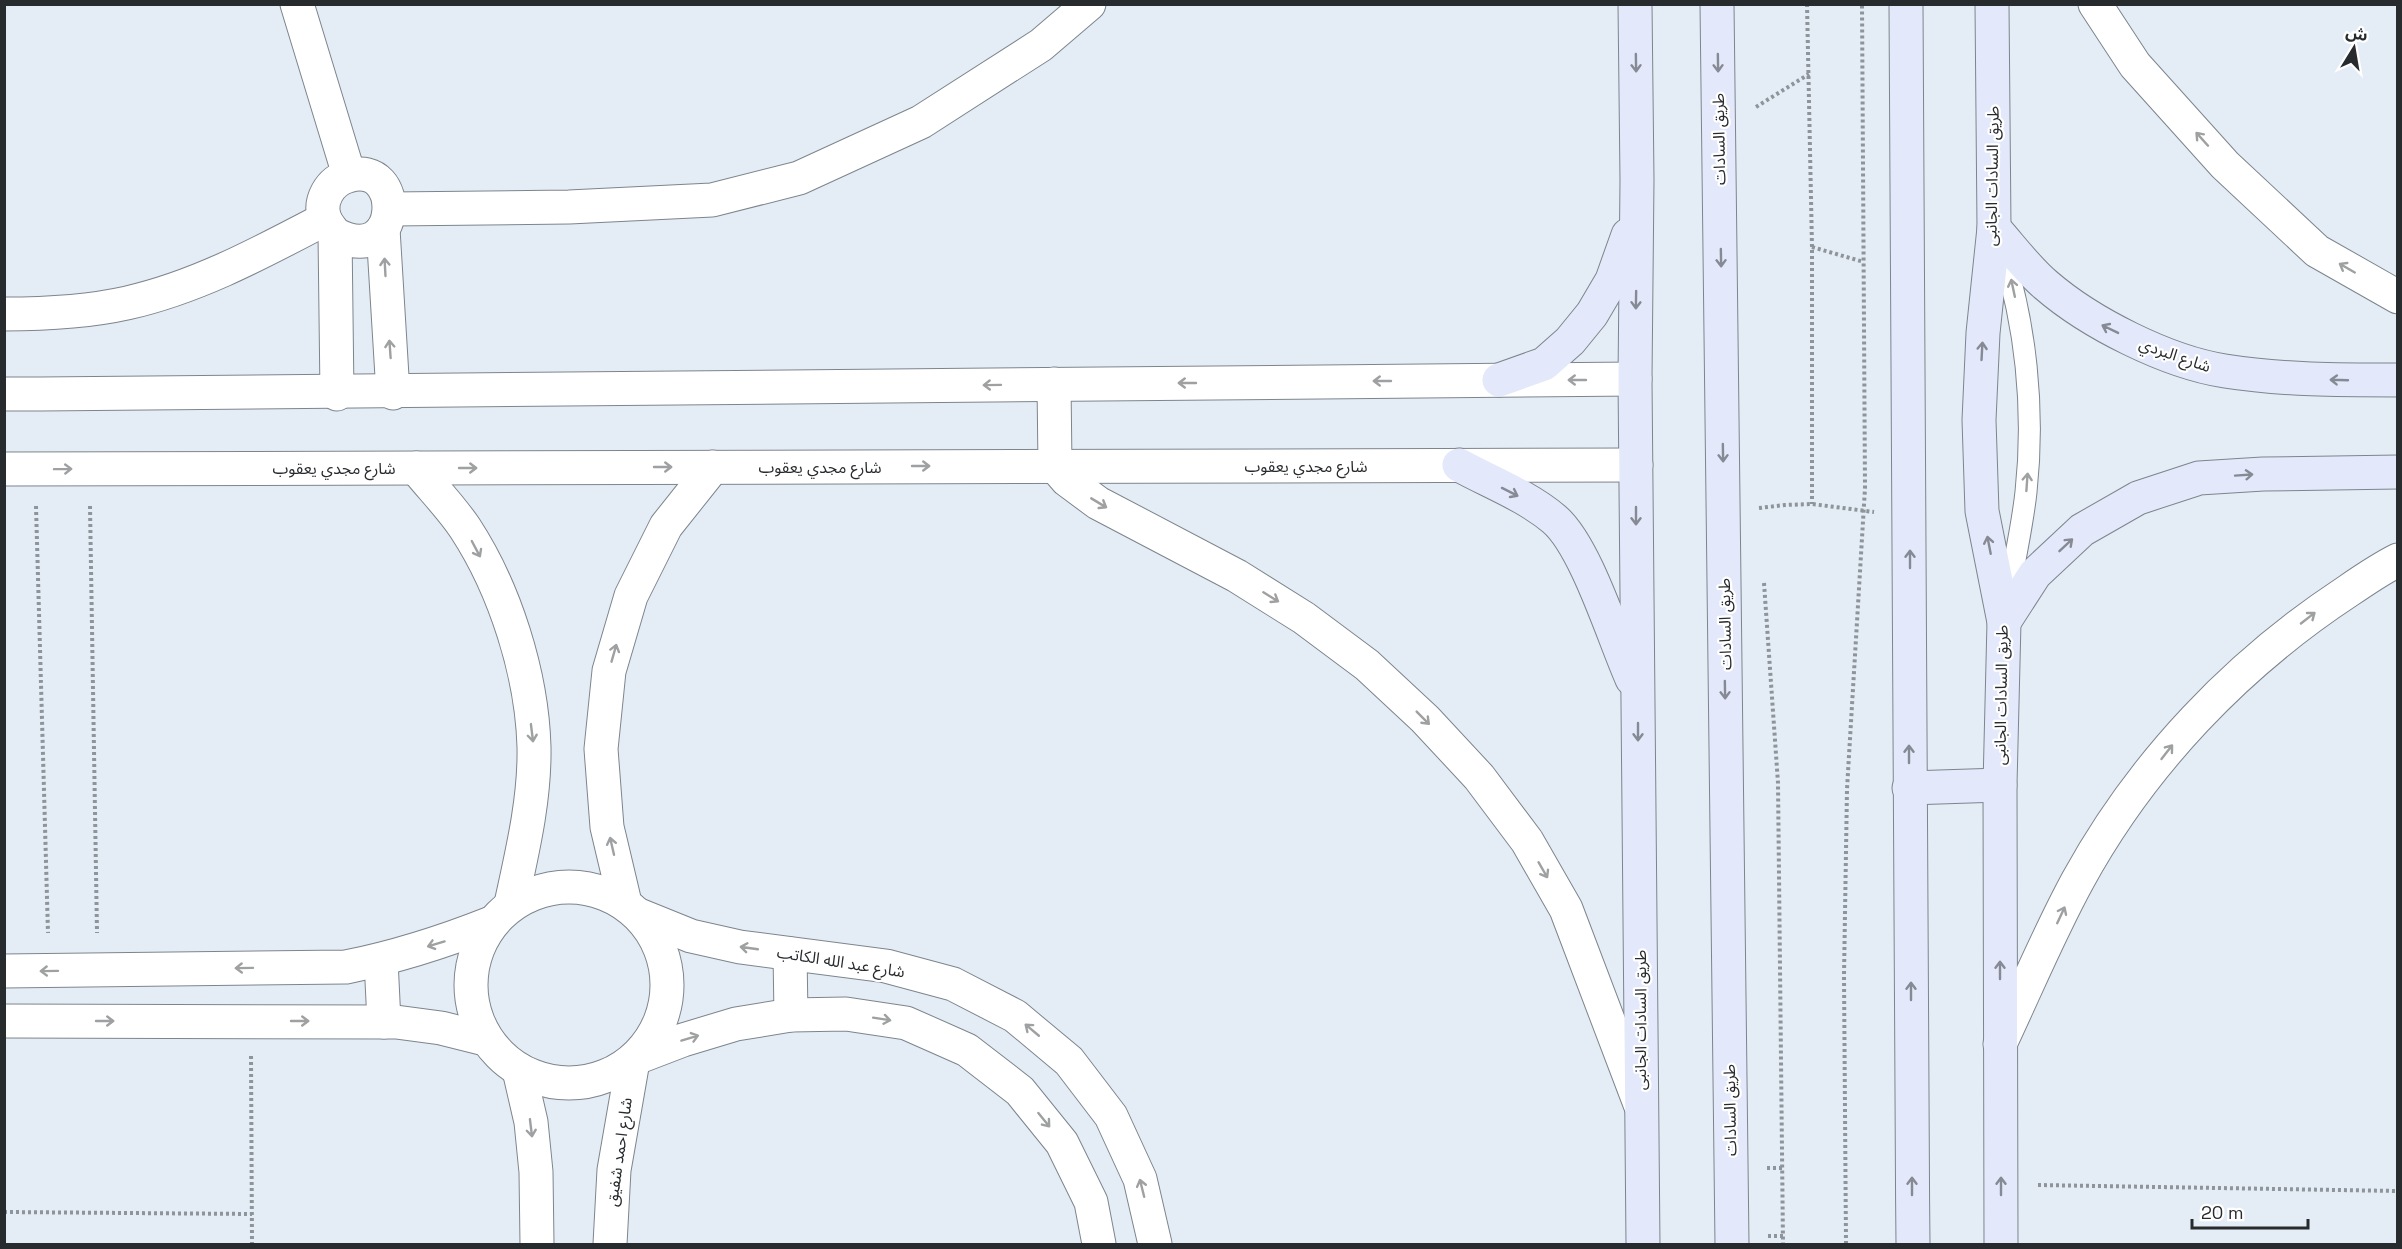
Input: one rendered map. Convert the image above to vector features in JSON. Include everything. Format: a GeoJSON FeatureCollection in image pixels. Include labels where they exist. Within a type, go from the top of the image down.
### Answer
{"type":"FeatureCollection","features":[{"type":"Feature","properties":{"kind":"street"},"geometry":{"type":"LineString","coordinates":[[297,4],[350,175]]}},
{"type":"Feature","properties":{"kind":"street"},"geometry":{"type":"LineString","coordinates":[[330,227],[347,241],[360,242],[372,238],[387,219],[712,200],[799,178],[921,122],[1041,45],[1089,4]]}},
{"type":"Feature","properties":{"kind":"street","name":"طريق السادات الجانبى"},"geometry":{"type":"LineString","coordinates":[[1635,4],[1635,379],[1643,1245]]}},
{"type":"Feature","properties":{"kind":"street","name":"طريق السادات"},"geometry":{"type":"LineString","coordinates":[[1717,4],[1731,1245]]}},
{"type":"Feature","properties":{"kind":"street"},"geometry":{"type":"LineString","coordinates":[[1906,4],[1913,1245]]}},
{"type":"Feature","properties":{"kind":"street","name":"طريق السادات الجانبى"},"geometry":{"type":"LineString","coordinates":[[1992,4],[1994,228],[1983,333],[1979,420],[1982,511],[2004,622],[2000,785],[2001,1245]]}},
{"type":"Feature","properties":{"kind":"street"},"geometry":{"type":"LineString","coordinates":[[2095,4],[2135,65],[2225,165],[2317,251],[2397,297]]}},
{"type":"Feature","properties":{"kind":"street"},"geometry":{"type":"LineString","coordinates":[[336,394],[330,227],[322,205],[327,192],[336,181],[350,175],[374,178],[389,197],[387,219],[393,393]]}},
{"type":"Feature","properties":{"kind":"street"},"geometry":{"type":"LineString","coordinates":[[1499,380],[1544,364],[1578,332],[1592,314],[1612,280],[1636,211]]}},
{"type":"Feature","properties":{"kind":"street"},"geometry":{"type":"LineString","coordinates":[[4,314],[56,314],[127,303],[189,285],[330,227]]}},
{"type":"Feature","properties":{"kind":"street","name":"شارع البردي"},"geometry":{"type":"LineString","coordinates":[[1994,228],[2045,285],[2099,323],[2159,352],[2223,371],[2288,378],[2397,380]]}},
{"type":"Feature","properties":{"kind":"street"},"geometry":{"type":"LineString","coordinates":[[4,394],[336,394],[1635,379]]}},
{"type":"Feature","properties":{"kind":"street"},"geometry":{"type":"LineString","coordinates":[[1054,384],[1055,466],[1067,480],[1098,503],[1237,576],[1304,618],[1367,665],[1425,719],[1479,777],[1527,841],[1566,909],[1640,1104]]}},
{"type":"Feature","properties":{"kind":"street"},"geometry":{"type":"LineString","coordinates":[[1458,465],[1536,506],[1556,521],[1571,539],[1593,583],[1638,693]]}},
{"type":"Feature","properties":{"kind":"street","name":"شارع مجدي يعقوب"},"geometry":{"type":"LineString","coordinates":[[20,469],[1636,465]]}},
{"type":"Feature","properties":{"kind":"street"},"geometry":{"type":"LineString","coordinates":[[632,909],[607,826],[601,749],[609,670],[631,596],[666,526],[713,467]]}},
{"type":"Feature","properties":{"kind":"street"},"geometry":{"type":"LineString","coordinates":[[416,468],[465,528],[502,597],[524,670],[534,747],[528,824],[501,914],[478,944],[471,968],[470,993],[475,1017],[485,1039],[500,1056],[519,1070],[547,1081],[577,1083],[607,1076],[634,1059],[683,1040],[736,1024],[791,1015],[846,1014],[906,1023],[967,1050],[1020,1091],[1062,1143],[1090,1203],[1099,1245]]}},
{"type":"Feature","properties":{"kind":"street"},"geometry":{"type":"LineString","coordinates":[[2004,622],[2035,574],[2082,530],[2138,498],[2199,478],[2263,474],[2397,472]]}},
{"type":"Feature","properties":{"kind":"street"},"geometry":{"type":"LineString","coordinates":[[2000,1044],[2078,880],[2125,804],[2181,734],[2243,670],[2313,614],[2397,560]]}},
{"type":"Feature","properties":{"kind":"street"},"geometry":{"type":"LineString","coordinates":[[1909,788],[2000,785]]}},
{"type":"Feature","properties":{"kind":"street"},"geometry":{"type":"LineString","coordinates":[[4,971],[346,967],[381,960],[444,942],[501,914],[538,891],[568,886],[598,890],[632,909],[658,941],[667,972],[666,1004],[655,1034],[634,1059]]}},
{"type":"Feature","properties":{"kind":"street","name":"شارع عبد الله الكاتب"},"geometry":{"type":"LineString","coordinates":[[632,909],[691,936],[740,947],[886,966],[953,984],[1015,1016],[1069,1061],[1111,1116],[1140,1179],[1155,1245]]}},
{"type":"Feature","properties":{"kind":"street"},"geometry":{"type":"LineString","coordinates":[[790,954],[791,1015]]}},
{"type":"Feature","properties":{"kind":"street"},"geometry":{"type":"LineString","coordinates":[[381,960],[384,1022]]}},
{"type":"Feature","properties":{"kind":"street"},"geometry":{"type":"LineString","coordinates":[[4,1021],[384,1022],[441,1028],[485,1039]]}},
{"type":"Feature","properties":{"kind":"street","name":"شارع احمد شفيق"},"geometry":{"type":"LineString","coordinates":[[610,1245],[614,1170],[634,1059]]}},
{"type":"Feature","properties":{"kind":"street"},"geometry":{"type":"LineString","coordinates":[[519,1070],[531,1122],[536,1172],[537,1245]]}},
{"type":"Feature","properties":{"kind":"lane"},"geometry":{"type":"LineString","coordinates":[[1994,228],[2009,273],[2019,316],[2028,404],[2029,448],[2026,492],[2004,622]]}},
{"type":"Feature","properties":{"kind":"path"},"geometry":{"type":"LineString","coordinates":[[1808,4],[1812,247],[1812,504]]}},
{"type":"Feature","properties":{"kind":"path"},"geometry":{"type":"LineString","coordinates":[[1846,1245],[1844,976],[1847,789],[1865,512],[1862,4]]}},
{"type":"Feature","properties":{"kind":"path"},"geometry":{"type":"LineString","coordinates":[[1756,107],[1809,74]]}},
{"type":"Feature","properties":{"kind":"path"},"geometry":{"type":"LineString","coordinates":[[1756,95],[1756,119]]}},
{"type":"Feature","properties":{"kind":"path"},"geometry":{"type":"LineString","coordinates":[[1812,247],[1864,262]]}},
{"type":"Feature","properties":{"kind":"path"},"geometry":{"type":"LineString","coordinates":[[20,469],[49,971]]}},
{"type":"Feature","properties":{"kind":"path"},"geometry":{"type":"LineString","coordinates":[[90,469],[97,970]]}},
{"type":"Feature","properties":{"kind":"path"},"geometry":{"type":"LineString","coordinates":[[1759,497],[1759,517]]}},
{"type":"Feature","properties":{"kind":"path"},"geometry":{"type":"LineString","coordinates":[[1759,508],[1812,504],[1865,512]]}},
{"type":"Feature","properties":{"kind":"path"},"geometry":{"type":"LineString","coordinates":[[1764,583],[1779,783],[1783,1245]]}},
{"type":"Feature","properties":{"kind":"path"},"geometry":{"type":"LineString","coordinates":[[251,1021],[252,1245]]}},
{"type":"Feature","properties":{"kind":"path"},"geometry":{"type":"LineString","coordinates":[[2001,1184],[2397,1191]]}},
{"type":"Feature","properties":{"kind":"path"},"geometry":{"type":"LineString","coordinates":[[4,1212],[252,1214]]}}]}
